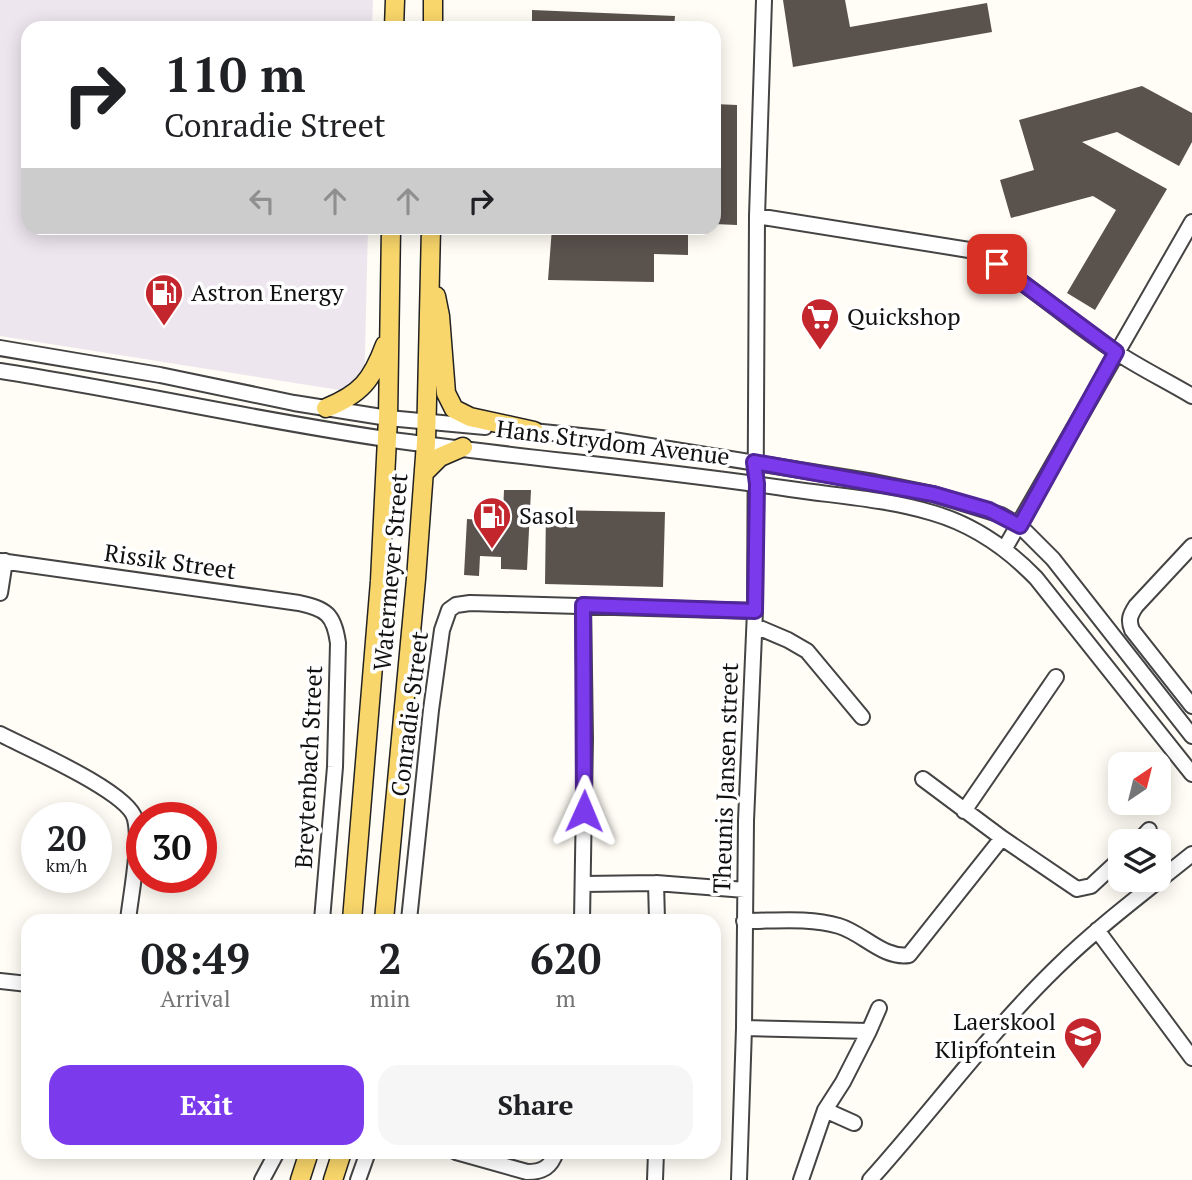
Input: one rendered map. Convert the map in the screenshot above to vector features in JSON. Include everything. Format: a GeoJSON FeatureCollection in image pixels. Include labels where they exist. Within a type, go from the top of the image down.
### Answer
{"type":"FeatureCollection","features":[{"type":"Feature","properties":{"kind":"main road"},"geometry":{"type":"LineString","coordinates":[[394,21],[395,0]]}},
{"type":"Feature","properties":{"kind":"main road"},"geometry":{"type":"LineString","coordinates":[[433,0],[433,21]]}},
{"type":"Feature","properties":{"kind":"main road","name":"Watermeyer Street"},"geometry":{"type":"LineString","coordinates":[[352,914],[380,581],[388,418],[391,235]]}},
{"type":"Feature","properties":{"kind":"main road","name":"Watermeyer Street"},"geometry":{"type":"LineString","coordinates":[[385,914],[426,443],[431,235]]}},
{"type":"Feature","properties":{"kind":"main road"},"geometry":{"type":"LineString","coordinates":[[430,261],[440,316],[444,382],[450,403],[454,409],[470,417],[534,431]]}},
{"type":"Feature","properties":{"kind":"main road"},"geometry":{"type":"LineString","coordinates":[[326,408],[348,399],[360,390],[378,365],[389,334]]}},
{"type":"Feature","properties":{"kind":"main road"},"geometry":{"type":"LineString","coordinates":[[424,472],[440,457],[463,447]]}},
{"type":"Feature","properties":{"kind":"main road"},"geometry":{"type":"LineString","coordinates":[[300,1180],[307,1159]]}},
{"type":"Feature","properties":{"kind":"main road"},"geometry":{"type":"LineString","coordinates":[[333,1180],[340,1159]]}},
{"type":"Feature","properties":{"kind":"street","name":"Theunis Jansen street"},"geometry":{"type":"LineString","coordinates":[[739,1180],[746,821],[755,619],[757,216],[764,0]]}},
{"type":"Feature","properties":{"kind":"street"},"geometry":{"type":"LineString","coordinates":[[757,216],[969,250],[1017,278],[1116,352],[1192,396]]}},
{"type":"Feature","properties":{"kind":"street"},"geometry":{"type":"LineString","coordinates":[[1005,548],[1192,222]]}},
{"type":"Feature","properties":{"kind":"street","name":"Hans Strydom Avenue"},"geometry":{"type":"LineString","coordinates":[[0,348],[388,418],[601,438],[754,462],[933,494],[989,510],[1020,526],[1037,541],[1192,736]]}},
{"type":"Feature","properties":{"kind":"street","name":"Hans Strydom Avenue"},"geometry":{"type":"LineString","coordinates":[[0,371],[92,385],[222,411],[387,439],[757,484],[934,513],[978,530],[1005,548],[1036,578],[1192,774]]}},
{"type":"Feature","properties":{"kind":"street"},"geometry":{"type":"LineString","coordinates":[[1190,553],[1136,606],[1129,624],[1192,706]]}},
{"type":"Feature","properties":{"kind":"street"},"geometry":{"type":"LineString","coordinates":[[0,593],[3,561]]}},
{"type":"Feature","properties":{"kind":"street","name":"Rissik Street"},"geometry":{"type":"LineString","coordinates":[[3,561],[299,603],[321,609],[330,617]]}},
{"type":"Feature","properties":{"kind":"street","name":"Conradie Street"},"geometry":{"type":"LineString","coordinates":[[410,914],[431,710],[442,630],[449,610],[470,603],[583,605],[755,619]]}},
{"type":"Feature","properties":{"kind":"street"},"geometry":{"type":"LineString","coordinates":[[582,914],[583,605]]}},
{"type":"Feature","properties":{"kind":"street","name":"Breytenbach Street"},"geometry":{"type":"LineString","coordinates":[[323,914],[335,767],[338,656],[335,625],[330,617]]}},
{"type":"Feature","properties":{"kind":"street"},"geometry":{"type":"LineString","coordinates":[[755,619],[807,651],[862,717]]}},
{"type":"Feature","properties":{"kind":"street"},"geometry":{"type":"LineString","coordinates":[[964,811],[1056,677]]}},
{"type":"Feature","properties":{"kind":"street"},"geometry":{"type":"LineString","coordinates":[[0,734],[108,790],[129,806],[134,815],[137,832],[129,914]]}},
{"type":"Feature","properties":{"kind":"street"},"geometry":{"type":"LineString","coordinates":[[923,779],[1077,890],[1091,886],[1108,870]]}},
{"type":"Feature","properties":{"kind":"street"},"geometry":{"type":"LineString","coordinates":[[744,921],[803,920],[826,923],[858,934],[890,954],[909,956],[1002,838]]}},
{"type":"Feature","properties":{"kind":"street"},"geometry":{"type":"LineString","coordinates":[[870,1180],[1056,967],[1097,930],[1192,854]]}},
{"type":"Feature","properties":{"kind":"street"},"geometry":{"type":"LineString","coordinates":[[584,884],[656,883],[745,890]]}},
{"type":"Feature","properties":{"kind":"street"},"geometry":{"type":"LineString","coordinates":[[656,883],[657,914]]}},
{"type":"Feature","properties":{"kind":"street"},"geometry":{"type":"LineString","coordinates":[[1097,930],[1192,1058]]}},
{"type":"Feature","properties":{"kind":"street"},"geometry":{"type":"LineString","coordinates":[[0,981],[21,983]]}},
{"type":"Feature","properties":{"kind":"street"},"geometry":{"type":"LineString","coordinates":[[801,1180],[825,1110],[843,1082],[879,1008]]}},
{"type":"Feature","properties":{"kind":"street"},"geometry":{"type":"LineString","coordinates":[[744,1028],[869,1031]]}},
{"type":"Feature","properties":{"kind":"street"},"geometry":{"type":"LineString","coordinates":[[825,1110],[854,1123]]}},
{"type":"Feature","properties":{"kind":"street"},"geometry":{"type":"LineString","coordinates":[[262,1180],[272,1159]]}},
{"type":"Feature","properties":{"kind":"street"},"geometry":{"type":"LineString","coordinates":[[358,1180],[366,1159]]}},
{"type":"Feature","properties":{"kind":"street"},"geometry":{"type":"LineString","coordinates":[[482,1159],[539,1172],[553,1159]]}},
{"type":"Feature","properties":{"kind":"street"},"geometry":{"type":"LineString","coordinates":[[655,1180],[656,1159]]}},
{"type":"Feature","properties":{"kind":"shaded area"},"geometry":{"type":"Polygon","coordinates":[[[0,0],[373,0],[372,21],[21,21],[21,235],[368,235],[364,394],[0,336],[0,0]]]}},
{"type":"Feature","properties":{"kind":"building"},"geometry":{"type":"Polygon","coordinates":[[[783,0],[845,0],[850,27],[987,3],[992,32],[793,67],[783,0]]]}},
{"type":"Feature","properties":{"kind":"building"},"geometry":{"type":"Polygon","coordinates":[[[532,10],[675,16],[675,21],[532,21],[532,10]]]}},
{"type":"Feature","properties":{"kind":"building"},"geometry":{"type":"Polygon","coordinates":[[[1142,86],[1192,113],[1192,142],[1179,166],[1117,132],[1082,142],[1167,189],[1095,310],[1067,293],[1116,210],[1093,196],[1011,218],[1000,180],[1034,170],[1019,120],[1142,86]]]}},
{"type":"Feature","properties":{"kind":"building"},"geometry":{"type":"Polygon","coordinates":[[[721,104],[737,105],[737,225],[721,224],[721,104]]]}},
{"type":"Feature","properties":{"kind":"building"},"geometry":{"type":"Polygon","coordinates":[[[551,235],[688,235],[688,255],[654,254],[654,282],[548,280],[551,235]]]}},
{"type":"Feature","properties":{"kind":"building"},"geometry":{"type":"Polygon","coordinates":[[[504,490],[531,490],[527,570],[501,569],[501,557],[480,556],[479,576],[464,575],[467,519],[481,520],[481,535],[502,536],[504,490]]]}},
{"type":"Feature","properties":{"kind":"building"},"geometry":{"type":"Polygon","coordinates":[[[546,510],[665,512],[663,587],[545,584],[546,510]]]}},
{"type":"Feature","properties":{"kind":"place","name":"Astron Energy"},"geometry":{"type":"Point","coordinates":[164,327]}},
{"type":"Feature","properties":{"kind":"place","name":"Quickshop"},"geometry":{"type":"Point","coordinates":[820,351]}},
{"type":"Feature","properties":{"kind":"place","name":"Sasol"},"geometry":{"type":"Point","coordinates":[492,550]}},
{"type":"Feature","properties":{"kind":"place","name":"Laerskool Klipfontein"},"geometry":{"type":"Point","coordinates":[1083,1070]}},
{"type":"Feature","properties":{"kind":"route"},"geometry":{"type":"LineString","coordinates":[[584,811],[583,605],[755,611],[757,484],[754,462],[933,494],[989,510],[1020,526],[1116,352],[997,264]]}}]}
